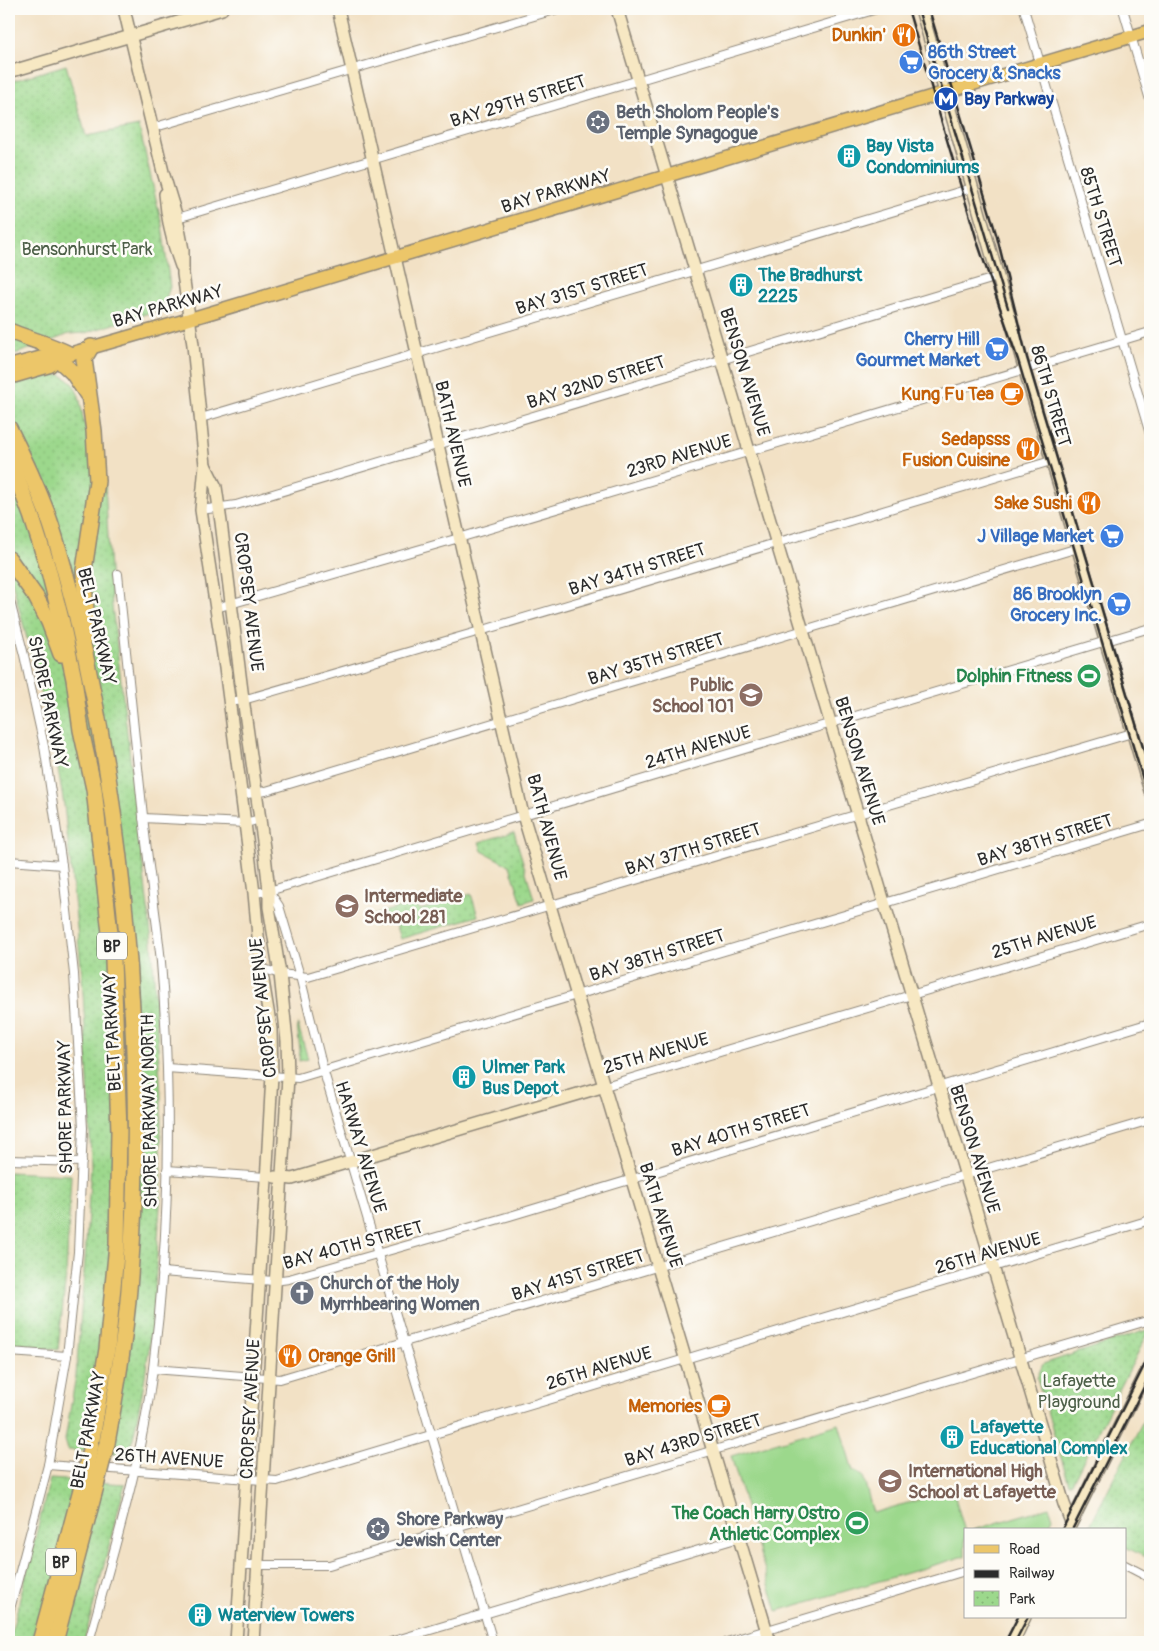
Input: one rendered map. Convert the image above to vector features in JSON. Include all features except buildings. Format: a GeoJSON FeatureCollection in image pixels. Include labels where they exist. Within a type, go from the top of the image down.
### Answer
{"type":"FeatureCollection","features":[{"type":"Feature","properties":{"kind":"highway"},"geometry":{"type":"LineString","coordinates":[[9,331],[49,344],[63,356],[90,400]]}},
{"type":"Feature","properties":{"kind":"highway"},"geometry":{"type":"LineString","coordinates":[[91,347],[84,359],[90,400],[97,481],[84,570],[85,599],[102,734]]}},
{"type":"Feature","properties":{"kind":"highway","name":"BELT PARKWAY"},"geometry":{"type":"LineString","coordinates":[[9,428],[48,514],[64,568],[102,734],[123,895],[134,1063],[133,1226],[129,1292],[116,1392],[107,1443],[90,1482],[40,1642]]}},
{"type":"Feature","properties":{"kind":"highway","name":"BELT PARKWAY"},"geometry":{"type":"LineString","coordinates":[[9,457],[31,514],[50,577],[74,678],[81,730],[94,789],[113,960],[119,1131],[117,1225],[112,1298],[100,1394],[91,1445],[90,1482],[55,1642]]}},
{"type":"Feature","properties":{"kind":"highway"},"geometry":{"type":"LineString","coordinates":[[9,559],[36,597],[49,622],[58,644],[81,730]]}},
{"type":"Feature","properties":{"kind":"main road","name":"CROPSEY AVENUE"},"geometry":{"type":"LineString","coordinates":[[124,9],[163,172],[172,219],[183,250],[183,274],[190,319],[205,465],[201,510],[229,702],[254,893],[261,968],[271,1029],[272,1075],[236,1642]]}},
{"type":"Feature","properties":{"kind":"main road"},"geometry":{"type":"LineString","coordinates":[[9,72],[222,9]]}},
{"type":"Feature","properties":{"kind":"main road","name":"BATH AVENUE"},"geometry":{"type":"LineString","coordinates":[[338,9],[524,815],[770,1642]]}},
{"type":"Feature","properties":{"kind":"main road","name":"BENSON AVENUE"},"geometry":{"type":"LineString","coordinates":[[617,9],[1070,1526]]}},
{"type":"Feature","properties":{"kind":"main road","name":"86TH STREET"},"geometry":{"type":"LineString","coordinates":[[921,9],[1024,369],[1150,792]]}},
{"type":"Feature","properties":{"kind":"main road","name":"BAY PARKWAY"},"geometry":{"type":"LineString","coordinates":[[9,366],[46,356],[63,356],[190,319],[1150,32]]}},
{"type":"Feature","properties":{"kind":"main road","name":"BAY PARKWAY"},"geometry":{"type":"LineString","coordinates":[[9,378],[50,366],[63,356]]}},
{"type":"Feature","properties":{"kind":"main road","name":"CROPSEY AVENUE"},"geometry":{"type":"LineString","coordinates":[[205,465],[216,487],[219,508],[243,700],[257,792],[269,891],[269,907],[280,974],[287,1041],[288,1077],[253,1642]]}},
{"type":"Feature","properties":{"kind":"main road","name":"25TH AVENUE"},"geometry":{"type":"LineString","coordinates":[[266,1176],[292,1179],[605,1086]]}},
{"type":"Feature","properties":{"kind":"main road"},"geometry":{"type":"LineString","coordinates":[[1070,1526],[1150,1364]]}},
{"type":"Feature","properties":{"kind":"main road"},"geometry":{"type":"LineString","coordinates":[[1013,1642],[1025,1618]]}},
{"type":"Feature","properties":{"kind":"street"},"geometry":{"type":"LineString","coordinates":[[152,128],[558,9]]}},
{"type":"Feature","properties":{"kind":"street","name":"BAY 29TH STREET"},"geometry":{"type":"LineString","coordinates":[[172,219],[877,9]]}},
{"type":"Feature","properties":{"kind":"street","name":"85TH STREET"},"geometry":{"type":"LineString","coordinates":[[1024,9],[1150,434]]}},
{"type":"Feature","properties":{"kind":"street"},"geometry":{"type":"LineString","coordinates":[[1123,9],[1150,100]]}},
{"type":"Feature","properties":{"kind":"street","name":"BAY 31ST STREET"},"geometry":{"type":"LineString","coordinates":[[200,418],[972,188]]}},
{"type":"Feature","properties":{"kind":"street","name":"BAY 32ND STREET"},"geometry":{"type":"LineString","coordinates":[[201,510],[236,505],[998,277]]}},
{"type":"Feature","properties":{"kind":"street","name":"23RD AVENUE"},"geometry":{"type":"LineString","coordinates":[[216,608],[459,538],[1150,332]]}},
{"type":"Feature","properties":{"kind":"street","name":"BAY 34TH STREET"},"geometry":{"type":"LineString","coordinates":[[229,702],[243,700],[480,631],[1051,460]]}},
{"type":"Feature","properties":{"kind":"street","name":"BAY 35TH STREET"},"geometry":{"type":"LineString","coordinates":[[241,795],[266,792],[1078,548]]}},
{"type":"Feature","properties":{"kind":"street","name":"SHORE PARKWAY NORTH"},"geometry":{"type":"LineString","coordinates":[[89,1642],[135,1471],[153,1369],[162,1272],[167,1170],[166,1068],[160,961],[118,574]]}},
{"type":"Feature","properties":{"kind":"street","name":"SHORE PARKWAY"},"geometry":{"type":"LineString","coordinates":[[9,598],[44,746],[62,865],[74,974],[81,1068],[83,1128],[78,1252],[67,1356],[48,1465],[9,1613]]}},
{"type":"Feature","properties":{"kind":"street","name":"24TH AVENUE"},"geometry":{"type":"LineString","coordinates":[[254,893],[269,891],[1150,628]]}},
{"type":"Feature","properties":{"kind":"street","name":"BAY 37TH STREET"},"geometry":{"type":"LineString","coordinates":[[261,968],[280,974],[308,978],[1132,733]]}},
{"type":"Feature","properties":{"kind":"street"},"geometry":{"type":"LineString","coordinates":[[143,818],[244,823],[260,819]]}},
{"type":"Feature","properties":{"kind":"street","name":"BAY 38TH STREET"},"geometry":{"type":"LineString","coordinates":[[166,1068],[298,1078],[322,1069],[1150,824]]}},
{"type":"Feature","properties":{"kind":"street"},"geometry":{"type":"LineString","coordinates":[[9,861],[62,865]]}},
{"type":"Feature","properties":{"kind":"street","name":"HARWAY AVENUE"},"geometry":{"type":"LineString","coordinates":[[269,891],[279,906],[300,976],[322,1069],[493,1642]]}},
{"type":"Feature","properties":{"kind":"street","name":"25TH AVENUE"},"geometry":{"type":"LineString","coordinates":[[605,1086],[1150,924]]}},
{"type":"Feature","properties":{"kind":"street","name":"BAY 40TH STREET"},"geometry":{"type":"LineString","coordinates":[[162,1272],[274,1281],[289,1280],[510,1216],[1150,1023]]}},
{"type":"Feature","properties":{"kind":"street","name":"BAY 41ST STREET"},"geometry":{"type":"LineString","coordinates":[[153,1369],[280,1379],[1150,1120]]}},
{"type":"Feature","properties":{"kind":"street"},"geometry":{"type":"LineString","coordinates":[[9,1160],[82,1162]]}},
{"type":"Feature","properties":{"kind":"street","name":"25TH AVENUE"},"geometry":{"type":"LineString","coordinates":[[167,1170],[266,1176]]}},
{"type":"Feature","properties":{"kind":"street","name":"26TH AVENUE"},"geometry":{"type":"LineString","coordinates":[[48,1465],[277,1480],[1150,1220]]}},
{"type":"Feature","properties":{"kind":"street","name":"BAY 43RD STREET"},"geometry":{"type":"LineString","coordinates":[[241,1565],[328,1565],[1150,1320]]}},
{"type":"Feature","properties":{"kind":"street"},"geometry":{"type":"LineString","coordinates":[[9,1352],[67,1356]]}},
{"type":"Feature","properties":{"kind":"street"},"geometry":{"type":"LineString","coordinates":[[390,1642],[739,1538]]}},
{"type":"Feature","properties":{"kind":"street"},"geometry":{"type":"LineString","coordinates":[[1126,1566],[1150,1578]]}},
{"type":"Feature","properties":{"kind":"street"},"geometry":{"type":"LineString","coordinates":[[727,1642],[964,1571]]}},
{"type":"Feature","properties":{"kind":"green space","name":"Bensonhurst Park"},"geometry":{"type":"Polygon","coordinates":[[[66,65],[86,136],[139,126],[162,225],[170,287],[162,309],[85,333],[69,334],[9,356],[9,82],[66,65]]]}},
{"type":"Feature","properties":{"kind":"green space"},"geometry":{"type":"Polygon","coordinates":[[[48,373],[61,375],[72,382],[79,396],[84,423],[105,484],[112,606],[152,942],[161,1097],[161,1190],[153,1320],[144,1383],[130,1454],[68,1450],[65,1440],[76,1375],[91,1165],[82,975],[64,805],[56,758],[9,570],[9,386],[48,373]]]}},
{"type":"Feature","properties":{"kind":"green space"},"geometry":{"type":"Polygon","coordinates":[[[514,832],[534,899],[522,903],[510,866],[482,851],[479,842],[514,832]]]}},
{"type":"Feature","properties":{"kind":"green space"},"geometry":{"type":"Polygon","coordinates":[[[471,894],[478,916],[400,939],[394,920],[373,926],[370,916],[417,902],[420,910],[471,894]]]}},
{"type":"Feature","properties":{"kind":"green space"},"geometry":{"type":"Polygon","coordinates":[[[297,1025],[308,1059],[299,1061],[300,1050],[297,1025]]]}},
{"type":"Feature","properties":{"kind":"green space"},"geometry":{"type":"Polygon","coordinates":[[[9,1172],[71,1175],[66,1275],[58,1350],[9,1345],[9,1172]]]}},
{"type":"Feature","properties":{"kind":"green space","name":"Lafayette Playground"},"geometry":{"type":"Polygon","coordinates":[[[1147,1330],[1148,1333],[1072,1483],[1069,1484],[1037,1378],[1043,1364],[1147,1330]]]}},
{"type":"Feature","properties":{"kind":"green space"},"geometry":{"type":"Polygon","coordinates":[[[1150,1407],[1150,1559],[1126,1547],[1126,1528],[1089,1528],[1150,1407]]]}},
{"type":"Feature","properties":{"kind":"green space","name":"The Coach Harry Ostro Athletic Complex"},"geometry":{"type":"Polygon","coordinates":[[[839,1424],[853,1471],[863,1476],[873,1513],[953,1490],[964,1528],[964,1556],[777,1611],[731,1456],[839,1424]]]}},
{"type":"Feature","properties":{"kind":"green space"},"geometry":{"type":"Polygon","coordinates":[[[50,1479],[125,1484],[84,1642],[9,1642],[50,1479]]]}},
{"type":"Feature","properties":{"kind":"green space"},"geometry":{"type":"Polygon","coordinates":[[[1049,1507],[1053,1517],[1048,1528],[980,1528],[1049,1507]]]}},
{"type":"Feature","properties":{"kind":"railway"},"geometry":{"type":"LineString","coordinates":[[908,9],[978,244],[1018,360],[1150,803]]}},
{"type":"Feature","properties":{"kind":"railway"},"geometry":{"type":"LineString","coordinates":[[918,9],[1008,308]]}},
{"type":"Feature","properties":{"kind":"railway"},"geometry":{"type":"LineString","coordinates":[[929,9],[997,237],[1027,358],[1150,771]]}},
{"type":"Feature","properties":{"kind":"railway"},"geometry":{"type":"LineString","coordinates":[[1063,1528],[1150,1354]]}},
{"type":"Feature","properties":{"kind":"railway"},"geometry":{"type":"LineString","coordinates":[[1073,1528],[1150,1375]]}},
{"type":"Feature","properties":{"kind":"railway"},"geometry":{"type":"LineString","coordinates":[[1005,1642],[1017,1618]]}},
{"type":"Feature","properties":{"kind":"railway"},"geometry":{"type":"LineString","coordinates":[[1015,1642],[1027,1618]]}},
{"type":"Feature","properties":{"kind":"place","name":"Dunkin'"},"geometry":{"type":"Point","coordinates":[904,35]}},
{"type":"Feature","properties":{"kind":"place","name":"86th Street Grocery & Snacks"},"geometry":{"type":"Point","coordinates":[911,62]}},
{"type":"Feature","properties":{"kind":"place","name":"Bay Parkway"},"geometry":{"type":"Point","coordinates":[946,99]}},
{"type":"Feature","properties":{"kind":"place","name":"Beth Sholom People's Temple Synagogue"},"geometry":{"type":"Point","coordinates":[598,122]}},
{"type":"Feature","properties":{"kind":"place","name":"Bay Vista Condominiums"},"geometry":{"type":"Point","coordinates":[849,156]}},
{"type":"Feature","properties":{"kind":"place","name":"The Bradhurst 2225"},"geometry":{"type":"Point","coordinates":[741,285]}},
{"type":"Feature","properties":{"kind":"place","name":"Cherry Hill Gourmet Market"},"geometry":{"type":"Point","coordinates":[997,349]}},
{"type":"Feature","properties":{"kind":"place","name":"Kung Fu Tea"},"geometry":{"type":"Point","coordinates":[1012,394]}},
{"type":"Feature","properties":{"kind":"place","name":"Sedapsss Fusion Cuisine"},"geometry":{"type":"Point","coordinates":[1028,449]}},
{"type":"Feature","properties":{"kind":"place","name":"Sake Sushi"},"geometry":{"type":"Point","coordinates":[1089,503]}},
{"type":"Feature","properties":{"kind":"place","name":"J Village Market"},"geometry":{"type":"Point","coordinates":[1112,536]}},
{"type":"Feature","properties":{"kind":"place","name":"86 Brooklyn Grocery Inc."},"geometry":{"type":"Point","coordinates":[1119,604]}},
{"type":"Feature","properties":{"kind":"place","name":"Dolphin Fitness"},"geometry":{"type":"Point","coordinates":[1089,676]}},
{"type":"Feature","properties":{"kind":"place","name":"Public School 101"},"geometry":{"type":"Point","coordinates":[751,695]}},
{"type":"Feature","properties":{"kind":"place","name":"Intermediate School 281"},"geometry":{"type":"Point","coordinates":[347,906]}},
{"type":"Feature","properties":{"kind":"place","name":"Ulmer Park Bus Depot"},"geometry":{"type":"Point","coordinates":[464,1077]}},
{"type":"Feature","properties":{"kind":"place","name":"Church of the Holy Myrrhbearing Women"},"geometry":{"type":"Point","coordinates":[302,1293]}},
{"type":"Feature","properties":{"kind":"place","name":"Orange Grill"},"geometry":{"type":"Point","coordinates":[290,1356]}},
{"type":"Feature","properties":{"kind":"place","name":"Memories"},"geometry":{"type":"Point","coordinates":[719,1406]}},
{"type":"Feature","properties":{"kind":"place","name":"Lafayette Educational Complex"},"geometry":{"type":"Point","coordinates":[952,1437]}},
{"type":"Feature","properties":{"kind":"place","name":"International High School at Lafayette"},"geometry":{"type":"Point","coordinates":[890,1481]}},
{"type":"Feature","properties":{"kind":"place","name":"The Coach Harry Ostro Athletic Complex"},"geometry":{"type":"Point","coordinates":[857,1523]}},
{"type":"Feature","properties":{"kind":"place","name":"Shore Parkway Jewish Center"},"geometry":{"type":"Point","coordinates":[378,1529]}},
{"type":"Feature","properties":{"kind":"place","name":"Waterview Towers"},"geometry":{"type":"Point","coordinates":[200,1615]}}]}
